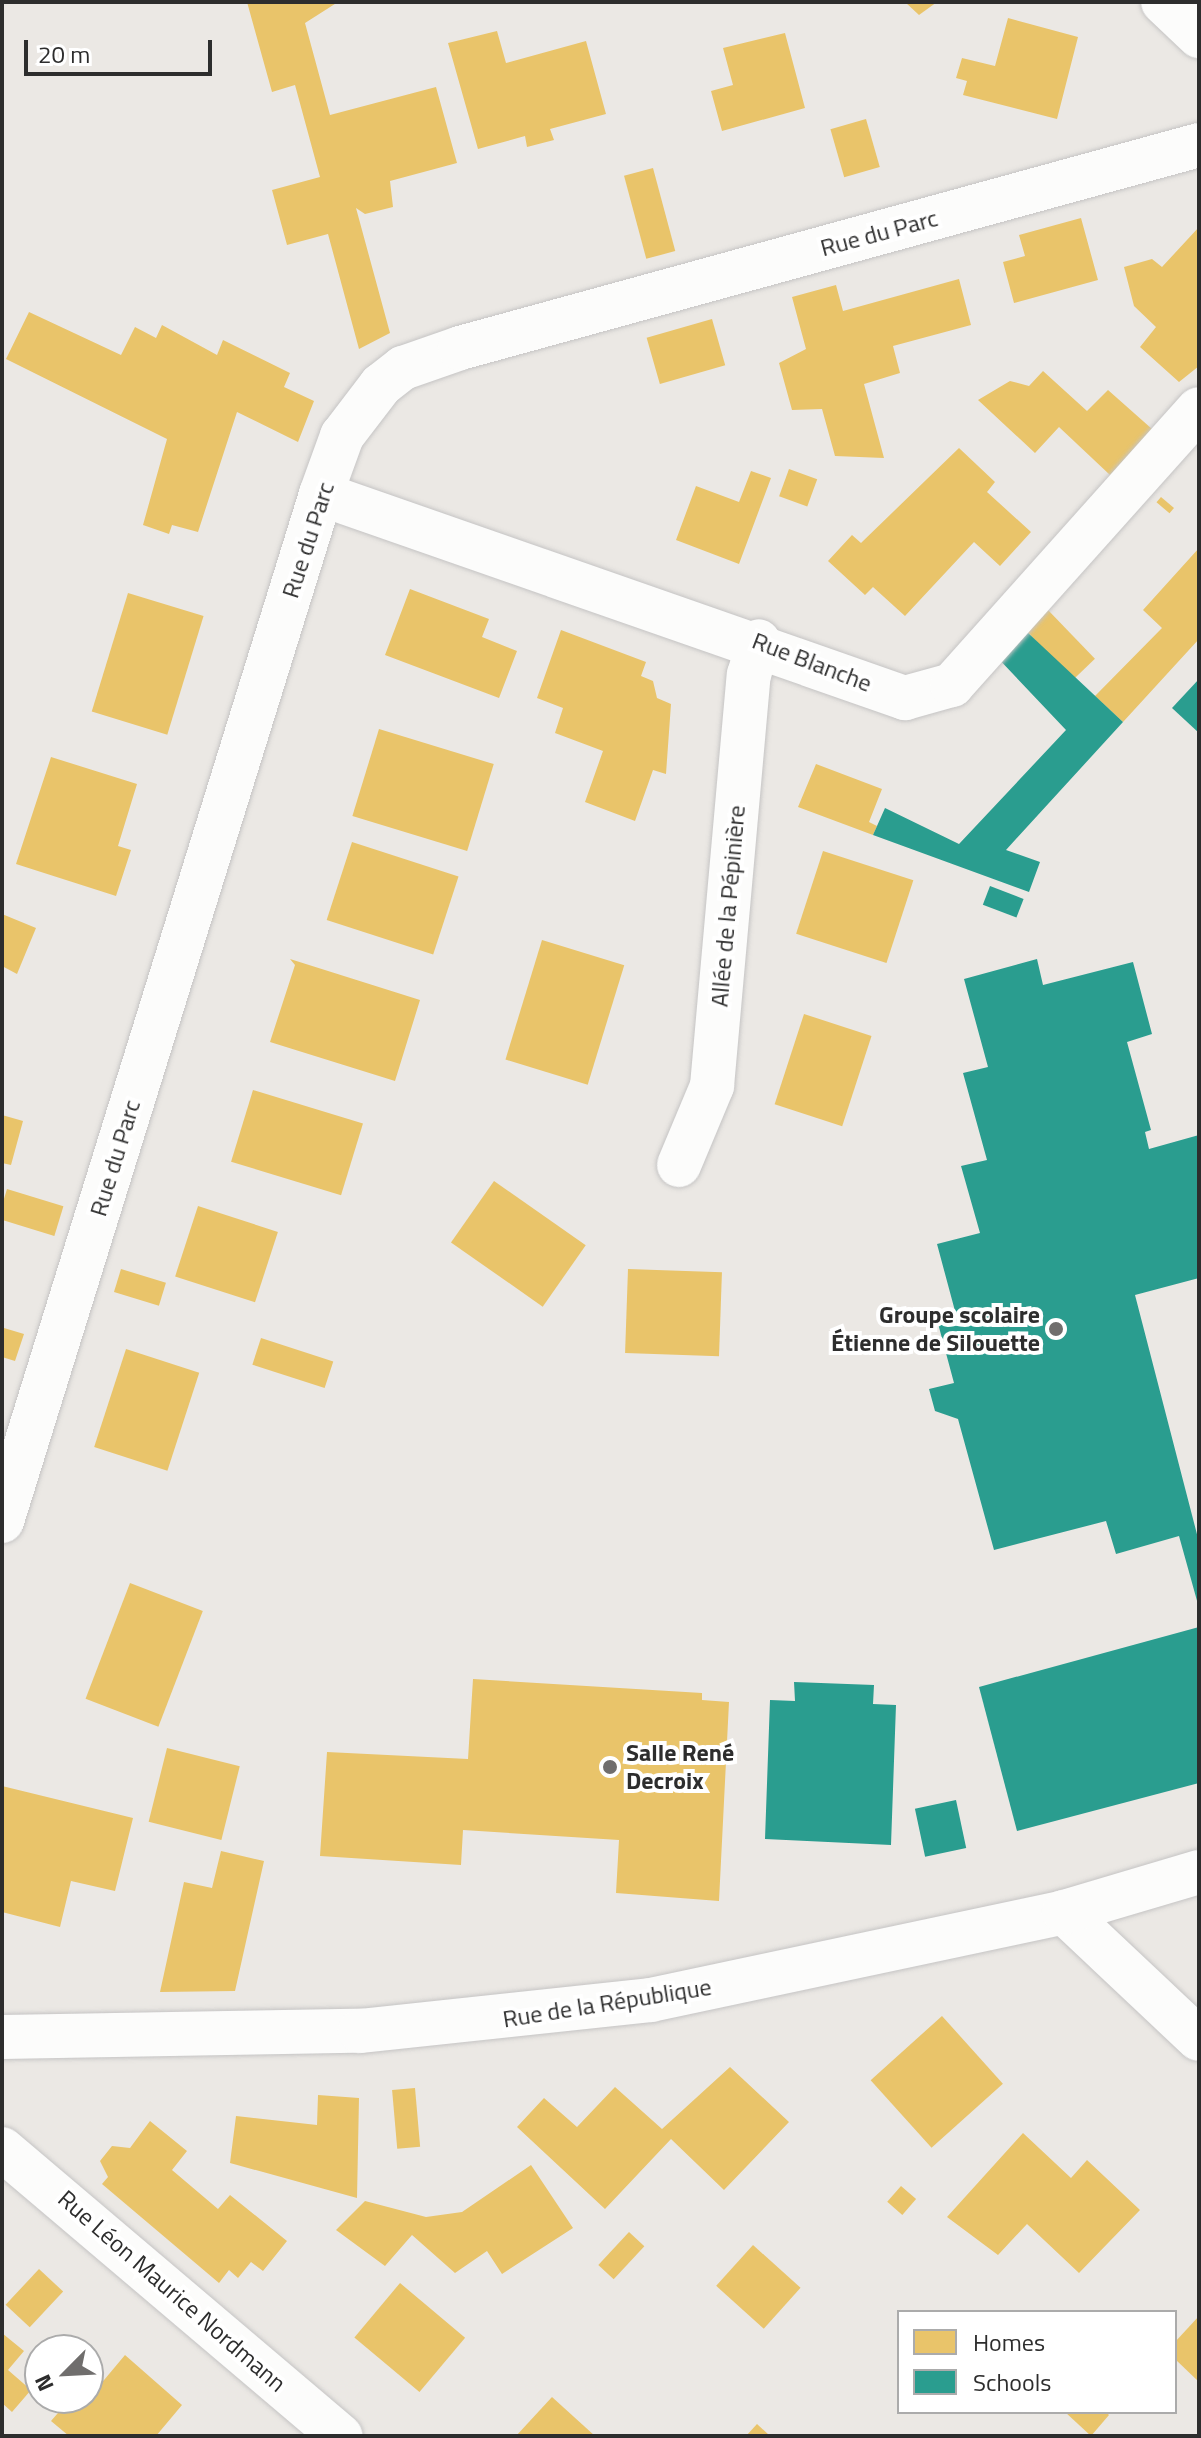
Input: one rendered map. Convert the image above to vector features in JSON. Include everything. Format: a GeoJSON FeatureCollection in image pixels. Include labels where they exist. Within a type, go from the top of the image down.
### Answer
{"type":"FeatureCollection","features":[{"type":"Feature","properties":{"kind":"street"},"geometry":{"type":"LineString","coordinates":[[1163,2],[1199,36]]}},
{"type":"Feature","properties":{"kind":"street","name":"Rue du Parc"},"geometry":{"type":"LineString","coordinates":[[2,1521],[321,494],[361,409],[381,385],[422,361],[1199,145]]}},
{"type":"Feature","properties":{"kind":"street","name":"Rue Blanche"},"geometry":{"type":"LineString","coordinates":[[321,494],[759,641],[905,698],[952,685],[1199,409]]}},
{"type":"Feature","properties":{"kind":"street","name":"Allée de la Pépinière"},"geometry":{"type":"LineString","coordinates":[[679,1165],[712,1086],[749,675],[759,641]]}},
{"type":"Feature","properties":{"kind":"street","name":"Rue de la République"},"geometry":{"type":"LineString","coordinates":[[2,2037],[360,2031],[495,2020],[651,2000],[1064,1912],[1199,1872]]}},
{"type":"Feature","properties":{"kind":"street"},"geometry":{"type":"LineString","coordinates":[[1064,1912],[1199,2039]]}},
{"type":"Feature","properties":{"kind":"street","name":"Rue Léon Maurice Nordmann"},"geometry":{"type":"LineString","coordinates":[[2,2149],[341,2436]]}},
{"type":"Feature","properties":{"kind":"building: Homes"},"geometry":{"type":"Polygon","coordinates":[[[247,2],[338,2],[305,23],[330,115],[436,87],[457,163],[390,181],[393,207],[365,214],[356,208],[390,333],[359,349],[328,234],[287,245],[272,190],[320,177],[295,85],[272,92],[247,2]]]}},
{"type":"Feature","properties":{"kind":"building: Homes"},"geometry":{"type":"Polygon","coordinates":[[[905,2],[937,2],[919,15],[905,2]]]}},
{"type":"Feature","properties":{"kind":"building: Homes"},"geometry":{"type":"Polygon","coordinates":[[[1008,18],[1078,37],[1057,119],[963,95],[967,81],[956,78],[962,58],[995,66],[1008,18]]]}},
{"type":"Feature","properties":{"kind":"building: Homes"},"geometry":{"type":"Polygon","coordinates":[[[497,31],[506,63],[586,41],[606,114],[550,129],[554,140],[527,147],[525,136],[478,149],[448,43],[497,31]]]}},
{"type":"Feature","properties":{"kind":"building: Homes"},"geometry":{"type":"Polygon","coordinates":[[[785,33],[805,108],[722,131],[711,91],[733,85],[723,48],[785,33]]]}},
{"type":"Feature","properties":{"kind":"building: Homes"},"geometry":{"type":"Polygon","coordinates":[[[866,119],[880,167],[844,177],[830,129],[866,119]]]}},
{"type":"Feature","properties":{"kind":"building: Homes"},"geometry":{"type":"Polygon","coordinates":[[[653,168],[675,251],[646,259],[624,176],[653,168]]]}},
{"type":"Feature","properties":{"kind":"building: Homes"},"geometry":{"type":"Polygon","coordinates":[[[1081,218],[1098,280],[1014,303],[1003,262],[1025,256],[1019,235],[1081,218]]]}},
{"type":"Feature","properties":{"kind":"building: Homes"},"geometry":{"type":"Polygon","coordinates":[[[1199,227],[1199,366],[1179,382],[1140,347],[1156,327],[1134,306],[1124,267],[1152,259],[1162,267],[1199,227]]]}},
{"type":"Feature","properties":{"kind":"building: Homes"},"geometry":{"type":"Polygon","coordinates":[[[959,279],[971,325],[893,346],[900,373],[864,384],[884,458],[835,456],[822,409],[792,410],[779,363],[806,349],[792,297],[836,285],[843,311],[959,279]]]}},
{"type":"Feature","properties":{"kind":"building: Homes"},"geometry":{"type":"Polygon","coordinates":[[[29,312],[121,355],[135,327],[156,338],[162,325],[217,355],[223,340],[290,373],[284,387],[314,401],[298,442],[237,412],[198,532],[172,525],[169,534],[143,525],[167,439],[6,359],[29,312]]]}},
{"type":"Feature","properties":{"kind":"building: Homes"},"geometry":{"type":"Polygon","coordinates":[[[712,319],[725,365],[660,384],[647,338],[712,319]]]}},
{"type":"Feature","properties":{"kind":"building: Homes"},"geometry":{"type":"Polygon","coordinates":[[[1043,371],[1087,411],[1108,390],[1152,429],[1110,475],[1059,427],[1035,453],[978,400],[1010,381],[1029,386],[1043,371]]]}},
{"type":"Feature","properties":{"kind":"building: Homes"},"geometry":{"type":"Polygon","coordinates":[[[959,448],[995,482],[987,492],[1031,532],[1000,566],[974,542],[905,616],[873,587],[865,595],[828,561],[852,535],[861,543],[959,448]]]}},
{"type":"Feature","properties":{"kind":"building: Homes"},"geometry":{"type":"Polygon","coordinates":[[[789,469],[817,479],[807,507],[779,496],[789,469]]]}},
{"type":"Feature","properties":{"kind":"building: Homes"},"geometry":{"type":"Polygon","coordinates":[[[751,471],[771,478],[739,564],[676,540],[696,486],[739,502],[751,471]]]}},
{"type":"Feature","properties":{"kind":"building: Homes"},"geometry":{"type":"Polygon","coordinates":[[[1161,497],[1174,508],[1170,513],[1157,502],[1161,497]]]}},
{"type":"Feature","properties":{"kind":"building: Homes"},"geometry":{"type":"Polygon","coordinates":[[[1199,548],[1199,639],[1123,722],[1095,696],[1162,628],[1143,610],[1199,548]]]}},
{"type":"Feature","properties":{"kind":"building: Homes"},"geometry":{"type":"Polygon","coordinates":[[[410,589],[489,619],[482,637],[517,651],[499,698],[385,655],[410,589]]]}},
{"type":"Feature","properties":{"kind":"building: Homes"},"geometry":{"type":"Polygon","coordinates":[[[128,593],[204,616],[167,735],[92,712],[128,593]]]}},
{"type":"Feature","properties":{"kind":"building: Homes"},"geometry":{"type":"Polygon","coordinates":[[[1047,609],[1095,659],[1073,679],[1025,630],[1047,609]]]}},
{"type":"Feature","properties":{"kind":"building: Homes"},"geometry":{"type":"Polygon","coordinates":[[[561,630],[646,662],[641,676],[653,681],[657,698],[671,704],[666,774],[653,770],[635,821],[585,802],[603,751],[555,733],[563,708],[537,698],[561,630]]]}},
{"type":"Feature","properties":{"kind":"building: Homes"},"geometry":{"type":"Polygon","coordinates":[[[379,729],[494,764],[467,851],[352,816],[379,729]]]}},
{"type":"Feature","properties":{"kind":"building: Homes"},"geometry":{"type":"Polygon","coordinates":[[[51,757],[137,784],[118,846],[131,850],[116,896],[16,864],[51,757]]]}},
{"type":"Feature","properties":{"kind":"building: Homes"},"geometry":{"type":"Polygon","coordinates":[[[816,764],[882,789],[869,822],[877,826],[873,835],[798,807],[816,764]]]}},
{"type":"Feature","properties":{"kind":"building: Homes"},"geometry":{"type":"Polygon","coordinates":[[[352,842],[459,877],[433,955],[327,920],[352,842]]]}},
{"type":"Feature","properties":{"kind":"building: Homes"},"geometry":{"type":"Polygon","coordinates":[[[823,851],[913,880],[886,963],[796,934],[823,851]]]}},
{"type":"Feature","properties":{"kind":"building: Homes"},"geometry":{"type":"Polygon","coordinates":[[[2,914],[36,928],[17,974],[2,966],[2,914]]]}},
{"type":"Feature","properties":{"kind":"building: Homes"},"geometry":{"type":"Polygon","coordinates":[[[542,940],[624,965],[588,1085],[505,1060],[542,940]]]}},
{"type":"Feature","properties":{"kind":"building: Homes"},"geometry":{"type":"Polygon","coordinates":[[[290,959],[420,1000],[395,1081],[270,1042],[295,965],[290,959]]]}},
{"type":"Feature","properties":{"kind":"building: Homes"},"geometry":{"type":"Polygon","coordinates":[[[804,1014],[872,1036],[842,1126],[775,1104],[804,1014]]]}},
{"type":"Feature","properties":{"kind":"building: Homes"},"geometry":{"type":"Polygon","coordinates":[[[253,1090],[363,1124],[341,1195],[231,1162],[253,1090]]]}},
{"type":"Feature","properties":{"kind":"building: Homes"},"geometry":{"type":"Polygon","coordinates":[[[2,1115],[23,1121],[11,1165],[2,1163],[2,1115]]]}},
{"type":"Feature","properties":{"kind":"building: Homes"},"geometry":{"type":"Polygon","coordinates":[[[494,1181],[586,1245],[543,1307],[451,1242],[494,1181]]]}},
{"type":"Feature","properties":{"kind":"building: Homes"},"geometry":{"type":"Polygon","coordinates":[[[7,1189],[63,1206],[54,1236],[2,1220],[7,1189]]]}},
{"type":"Feature","properties":{"kind":"building: Homes"},"geometry":{"type":"Polygon","coordinates":[[[198,1206],[278,1232],[255,1302],[175,1276],[198,1206]]]}},
{"type":"Feature","properties":{"kind":"building: Homes"},"geometry":{"type":"Polygon","coordinates":[[[121,1269],[166,1283],[159,1306],[114,1292],[121,1269]]]}},
{"type":"Feature","properties":{"kind":"building: Homes"},"geometry":{"type":"Polygon","coordinates":[[[628,1269],[722,1272],[719,1356],[625,1353],[628,1269]]]}},
{"type":"Feature","properties":{"kind":"building: Homes"},"geometry":{"type":"Polygon","coordinates":[[[4,1328],[24,1334],[15,1361],[2,1357],[4,1328]]]}},
{"type":"Feature","properties":{"kind":"building: Homes"},"geometry":{"type":"Polygon","coordinates":[[[261,1338],[333,1361],[325,1388],[252,1365],[261,1338]]]}},
{"type":"Feature","properties":{"kind":"building: Homes"},"geometry":{"type":"Polygon","coordinates":[[[126,1349],[199,1373],[167,1471],[94,1447],[126,1349]]]}},
{"type":"Feature","properties":{"kind":"building: Homes"},"geometry":{"type":"Polygon","coordinates":[[[130,1583],[203,1611],[158,1727],[86,1699],[130,1583]]]}},
{"type":"Feature","properties":{"kind":"building: Homes","name":"Salle René Decroix"},"geometry":{"type":"Polygon","coordinates":[[[473,1679],[702,1693],[702,1700],[729,1702],[719,1901],[616,1893],[619,1840],[463,1830],[461,1865],[320,1856],[327,1752],[468,1759],[473,1679]]]}},
{"type":"Feature","properties":{"kind":"building: Homes"},"geometry":{"type":"Polygon","coordinates":[[[167,1748],[240,1766],[221,1840],[149,1822],[167,1748]]]}},
{"type":"Feature","properties":{"kind":"building: Homes"},"geometry":{"type":"Polygon","coordinates":[[[2,1786],[133,1818],[115,1891],[71,1881],[60,1927],[2,1912],[2,1786]]]}},
{"type":"Feature","properties":{"kind":"building: Homes"},"geometry":{"type":"Polygon","coordinates":[[[221,1851],[264,1861],[235,1991],[160,1992],[184,1882],[212,1888],[221,1851]]]}},
{"type":"Feature","properties":{"kind":"building: Homes"},"geometry":{"type":"Polygon","coordinates":[[[942,2016],[1003,2084],[932,2148],[871,2080],[942,2016]]]}},
{"type":"Feature","properties":{"kind":"building: Homes"},"geometry":{"type":"Polygon","coordinates":[[[730,2067],[789,2122],[724,2190],[671,2139],[605,2209],[517,2127],[544,2098],[577,2127],[615,2087],[662,2129],[730,2067]]]}},
{"type":"Feature","properties":{"kind":"building: Homes"},"geometry":{"type":"Polygon","coordinates":[[[415,2088],[420,2147],[397,2149],[392,2090],[415,2088]]]}},
{"type":"Feature","properties":{"kind":"building: Homes"},"geometry":{"type":"Polygon","coordinates":[[[318,2095],[359,2098],[357,2198],[230,2163],[236,2116],[317,2125],[318,2095]]]}},
{"type":"Feature","properties":{"kind":"building: Homes"},"geometry":{"type":"Polygon","coordinates":[[[150,2121],[187,2151],[172,2170],[218,2209],[230,2195],[287,2241],[263,2271],[251,2262],[238,2278],[229,2270],[219,2283],[102,2184],[108,2177],[100,2161],[112,2146],[130,2148],[150,2121]]]}},
{"type":"Feature","properties":{"kind":"building: Homes"},"geometry":{"type":"Polygon","coordinates":[[[1023,2133],[1071,2178],[1087,2160],[1140,2210],[1079,2273],[1027,2224],[998,2255],[947,2217],[1023,2133]]]}},
{"type":"Feature","properties":{"kind":"building: Homes"},"geometry":{"type":"Polygon","coordinates":[[[531,2165],[573,2228],[502,2274],[487,2251],[455,2273],[412,2235],[385,2266],[336,2230],[365,2201],[426,2217],[462,2212],[531,2165]]]}},
{"type":"Feature","properties":{"kind":"building: Homes"},"geometry":{"type":"Polygon","coordinates":[[[901,2186],[916,2199],[902,2215],[887,2202],[901,2186]]]}},
{"type":"Feature","properties":{"kind":"building: Homes"},"geometry":{"type":"Polygon","coordinates":[[[629,2232],[644,2246],[614,2279],[598,2265],[629,2232]]]}},
{"type":"Feature","properties":{"kind":"building: Homes"},"geometry":{"type":"Polygon","coordinates":[[[753,2245],[801,2288],[764,2329],[716,2286],[753,2245]]]}},
{"type":"Feature","properties":{"kind":"building: Homes"},"geometry":{"type":"Polygon","coordinates":[[[39,2269],[63,2292],[30,2327],[6,2305],[39,2269]]]}},
{"type":"Feature","properties":{"kind":"building: Homes"},"geometry":{"type":"Polygon","coordinates":[[[400,2283],[465,2338],[419,2392],[354,2337],[400,2283]]]}},
{"type":"Feature","properties":{"kind":"building: Homes"},"geometry":{"type":"Polygon","coordinates":[[[1199,2316],[1199,2382],[1177,2361],[1177,2340],[1199,2316]]]}},
{"type":"Feature","properties":{"kind":"building: Homes"},"geometry":{"type":"Polygon","coordinates":[[[2,2333],[24,2351],[8,2370],[24,2384],[24,2398],[12,2412],[2,2403],[2,2333]]]}},
{"type":"Feature","properties":{"kind":"building: Homes"},"geometry":{"type":"Polygon","coordinates":[[[125,2355],[182,2405],[156,2436],[69,2436],[51,2421],[57,2414],[104,2414],[104,2380],[125,2355]]]}},
{"type":"Feature","properties":{"kind":"building: Homes"},"geometry":{"type":"Polygon","coordinates":[[[552,2397],[595,2436],[516,2436],[552,2397]]]}},
{"type":"Feature","properties":{"kind":"building: Homes"},"geometry":{"type":"Polygon","coordinates":[[[1067,2414],[1108,2414],[1091,2436],[1067,2414]]]}},
{"type":"Feature","properties":{"kind":"building: Homes"},"geometry":{"type":"Polygon","coordinates":[[[757,2424],[770,2436],[746,2436],[757,2424]]]}},
{"type":"Feature","properties":{"kind":"building: Schools"},"geometry":{"type":"Polygon","coordinates":[[[1026,631],[1123,722],[1006,850],[1040,862],[1029,892],[873,835],[885,808],[959,844],[1066,730],[995,655],[1026,631]]]}},
{"type":"Feature","properties":{"kind":"building: Schools"},"geometry":{"type":"Polygon","coordinates":[[[1199,679],[1199,733],[1172,708],[1199,679]]]}},
{"type":"Feature","properties":{"kind":"building: Schools"},"geometry":{"type":"Polygon","coordinates":[[[990,886],[1024,899],[1016,918],[983,905],[990,886]]]}},
{"type":"Feature","properties":{"kind":"building: Schools"},"geometry":{"type":"Polygon","coordinates":[[[1037,959],[1043,985],[1133,962],[1152,1034],[1127,1042],[1151,1130],[1145,1132],[1149,1149],[1199,1135],[1199,1278],[1135,1295],[1199,1542],[1199,1608],[1179,1536],[1116,1554],[1106,1521],[994,1550],[958,1419],[935,1411],[929,1389],[954,1383],[936,1316],[955,1311],[937,1244],[980,1233],[961,1166],[987,1160],[963,1073],[988,1067],[964,979],[1037,959]]]}},
{"type":"Feature","properties":{"kind":"building: Schools"},"geometry":{"type":"Polygon","coordinates":[[[1199,1627],[1199,1783],[1017,1831],[979,1687],[1199,1627]]]}},
{"type":"Feature","properties":{"kind":"building: Schools"},"geometry":{"type":"Polygon","coordinates":[[[794,1682],[874,1685],[873,1704],[896,1705],[891,1845],[765,1839],[770,1700],[795,1701],[794,1682]]]}},
{"type":"Feature","properties":{"kind":"building: Schools"},"geometry":{"type":"Polygon","coordinates":[[[956,1800],[966,1848],[925,1857],[915,1809],[956,1800]]]}},
{"type":"Feature","properties":{"kind":"place","name":"Groupe scolaire Étienne de Silouette"},"geometry":{"type":"Point","coordinates":[1056,1329]}},
{"type":"Feature","properties":{"kind":"place","name":"Salle René Decroix"},"geometry":{"type":"Point","coordinates":[610,1767]}}]}
